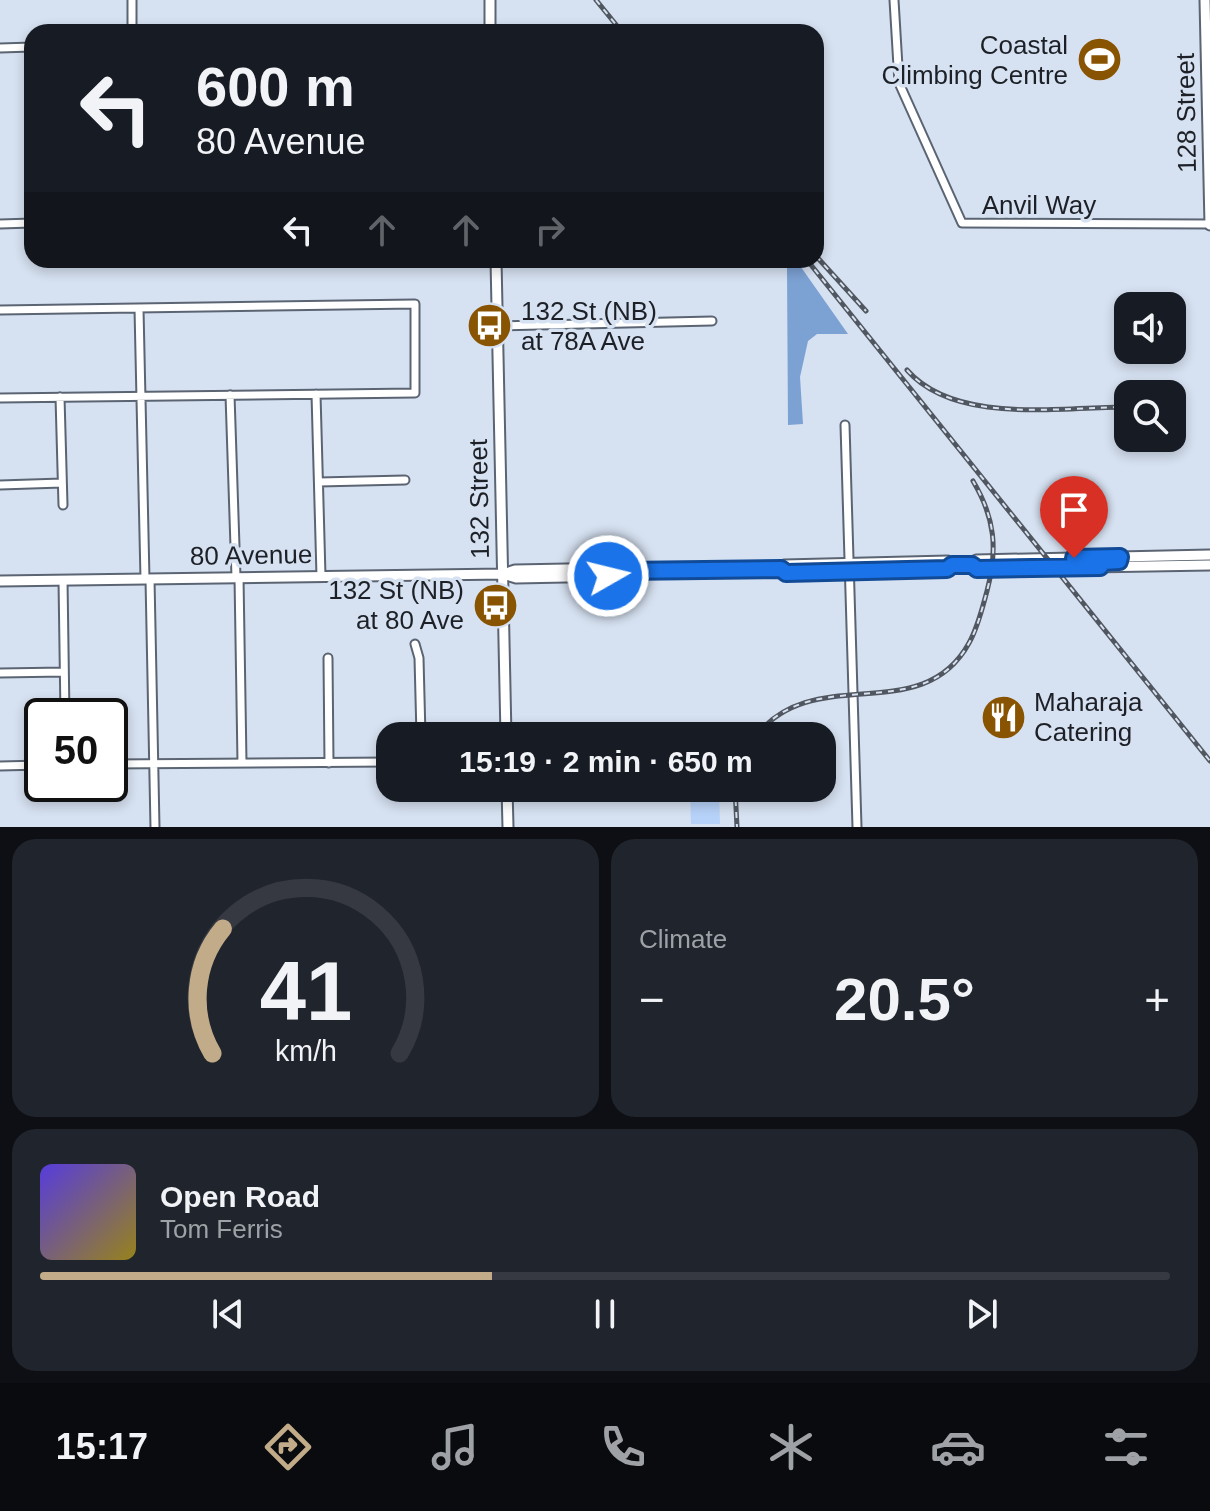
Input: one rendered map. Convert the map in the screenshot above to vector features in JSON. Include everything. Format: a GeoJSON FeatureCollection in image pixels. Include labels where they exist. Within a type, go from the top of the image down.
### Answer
{"type":"FeatureCollection","features":[{"type":"Feature","properties":{"kind":"main road"},"geometry":{"type":"LineString","coordinates":[[490,0],[490,24]]}},
{"type":"Feature","properties":{"kind":"main road","name":"128 Street"},"geometry":{"type":"LineString","coordinates":[[1205,0],[1210,225]]}},
{"type":"Feature","properties":{"kind":"main road","name":"132 Street"},"geometry":{"type":"LineString","coordinates":[[496,268],[506,722]]}},
{"type":"Feature","properties":{"kind":"main road","name":"80 Avenue"},"geometry":{"type":"LineString","coordinates":[[972,565],[976,560],[1210,555]]}},
{"type":"Feature","properties":{"kind":"main road"},"geometry":{"type":"LineString","coordinates":[[1100,567],[1104,562],[1119,561],[1120,557]]}},
{"type":"Feature","properties":{"kind":"main road","name":"80 Avenue"},"geometry":{"type":"LineString","coordinates":[[0,581],[503,574],[531,578],[617,576],[623,571],[781,569],[786,573],[851,568],[947,569],[952,565],[972,565],[977,569],[1210,565]]}},
{"type":"Feature","properties":{"kind":"main road"},"geometry":{"type":"LineString","coordinates":[[507,802],[508,827]]}},
{"type":"Feature","properties":{"kind":"street"},"geometry":{"type":"LineString","coordinates":[[132,0],[132,24]]}},
{"type":"Feature","properties":{"kind":"street","name":"Anvil Way"},"geometry":{"type":"LineString","coordinates":[[894,0],[896,69],[901,89],[962,223],[1210,225]]}},
{"type":"Feature","properties":{"kind":"street"},"geometry":{"type":"LineString","coordinates":[[0,48],[24,47]]}},
{"type":"Feature","properties":{"kind":"street"},"geometry":{"type":"LineString","coordinates":[[0,224],[24,223]]}},
{"type":"Feature","properties":{"kind":"street"},"geometry":{"type":"LineString","coordinates":[[0,310],[415,304],[415,393],[0,398]]}},
{"type":"Feature","properties":{"kind":"street"},"geometry":{"type":"LineString","coordinates":[[139,309],[155,827]]}},
{"type":"Feature","properties":{"kind":"street"},"geometry":{"type":"LineString","coordinates":[[497,326],[712,321]]}},
{"type":"Feature","properties":{"kind":"street"},"geometry":{"type":"LineString","coordinates":[[316,394],[321,576]]}},
{"type":"Feature","properties":{"kind":"street"},"geometry":{"type":"LineString","coordinates":[[230,395],[242,763]]}},
{"type":"Feature","properties":{"kind":"street"},"geometry":{"type":"LineString","coordinates":[[60,397],[63,505]]}},
{"type":"Feature","properties":{"kind":"street"},"geometry":{"type":"LineString","coordinates":[[845,425],[857,827]]}},
{"type":"Feature","properties":{"kind":"street"},"geometry":{"type":"LineString","coordinates":[[319,482],[405,480]]}},
{"type":"Feature","properties":{"kind":"street"},"geometry":{"type":"LineString","coordinates":[[0,485],[62,483]]}},
{"type":"Feature","properties":{"kind":"street"},"geometry":{"type":"LineString","coordinates":[[63,580],[65,698]]}},
{"type":"Feature","properties":{"kind":"street"},"geometry":{"type":"LineString","coordinates":[[415,644],[419,658],[421,722]]}},
{"type":"Feature","properties":{"kind":"street"},"geometry":{"type":"LineString","coordinates":[[328,658],[329,763]]}},
{"type":"Feature","properties":{"kind":"street"},"geometry":{"type":"LineString","coordinates":[[0,673],[64,672]]}},
{"type":"Feature","properties":{"kind":"street"},"geometry":{"type":"LineString","coordinates":[[128,764],[376,762]]}},
{"type":"Feature","properties":{"kind":"street"},"geometry":{"type":"LineString","coordinates":[[0,766],[24,765]]}},
{"type":"Feature","properties":{"kind":"shaded area"},"geometry":{"type":"Polygon","coordinates":[[[787,268],[802,268],[848,334],[817,334],[808,341],[800,377],[803,424],[788,425],[787,268]]]}},
{"type":"Feature","properties":{"kind":"shaded area"},"geometry":{"type":"Polygon","coordinates":[[[690,802],[719,802],[720,824],[691,824],[690,802]]]}},
{"type":"Feature","properties":{"kind":"railway"},"geometry":{"type":"LineString","coordinates":[[596,0],[616,24]]}},
{"type":"Feature","properties":{"kind":"railway"},"geometry":{"type":"LineString","coordinates":[[824,265],[866,311]]}},
{"type":"Feature","properties":{"kind":"railway"},"geometry":{"type":"LineString","coordinates":[[813,268],[1210,761]]}},
{"type":"Feature","properties":{"kind":"railway"},"geometry":{"type":"LineString","coordinates":[[907,370],[928,387],[952,399],[980,406],[1041,410],[1114,407]]}},
{"type":"Feature","properties":{"kind":"railway"},"geometry":{"type":"LineString","coordinates":[[771,722],[780,714],[807,702],[896,690],[924,683],[949,669],[975,631],[993,561],[990,521],[973,481]]}},
{"type":"Feature","properties":{"kind":"railway"},"geometry":{"type":"LineString","coordinates":[[736,802],[737,827]]}},
{"type":"Feature","properties":{"kind":"place","name":"Coastal Climbing Centre"},"geometry":{"type":"Point","coordinates":[1099,60]}},
{"type":"Feature","properties":{"kind":"place","name":"132 St (NB) at 78A Ave"},"geometry":{"type":"Point","coordinates":[490,326]}},
{"type":"Feature","properties":{"kind":"place","name":"132 St (NB) at 80 Ave"},"geometry":{"type":"Point","coordinates":[495,605]}},
{"type":"Feature","properties":{"kind":"place","name":"Maharaja Catering"},"geometry":{"type":"Point","coordinates":[1003,717]}},
{"type":"Feature","properties":{"kind":"route"},"geometry":{"type":"LineString","coordinates":[[608,576],[617,576],[623,571],[724,569],[781,569],[786,573],[947,569],[952,565],[972,565],[977,569],[1100,567],[1104,562],[1119,561],[1120,557],[1074,558]]}}]}
